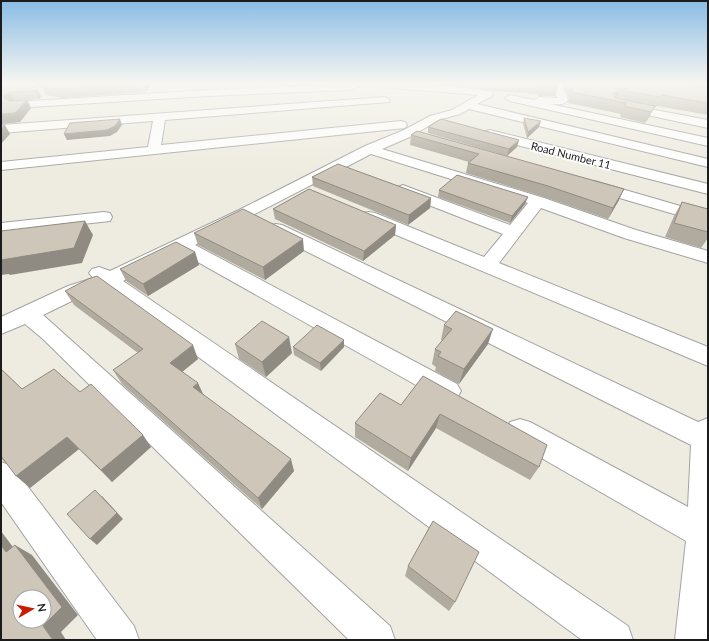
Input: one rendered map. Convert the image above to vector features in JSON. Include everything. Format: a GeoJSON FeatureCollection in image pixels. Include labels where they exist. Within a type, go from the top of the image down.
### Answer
{"type":"FeatureCollection","features":[{"type":"Feature","properties":{"kind":"street"},"geometry":{"type":"LineString","coordinates":[[1,129],[201,114]]}},
{"type":"Feature","properties":{"kind":"street"},"geometry":{"type":"LineString","coordinates":[[1,326],[104,276],[180,244],[245,213],[338,166],[405,129],[449,114]]}},
{"type":"Feature","properties":{"kind":"street"},"geometry":{"type":"LineString","coordinates":[[503,114],[708,163]]}},
{"type":"Feature","properties":{"kind":"street"},"geometry":{"type":"LineString","coordinates":[[584,114],[708,142]]}},
{"type":"Feature","properties":{"kind":"street"},"geometry":{"type":"LineString","coordinates":[[659,114],[708,124]]}},
{"type":"Feature","properties":{"kind":"street"},"geometry":{"type":"LineString","coordinates":[[154,150],[160,117]]}},
{"type":"Feature","properties":{"kind":"street"},"geometry":{"type":"LineString","coordinates":[[434,118],[457,124]]}},
{"type":"Feature","properties":{"kind":"street"},"geometry":{"type":"LineString","coordinates":[[1,166],[154,150],[405,129],[423,137]]}},
{"type":"Feature","properties":{"kind":"street","name":"Road Number 11"},"geometry":{"type":"LineString","coordinates":[[480,131],[549,150],[708,189]]}},
{"type":"Feature","properties":{"kind":"street"},"geometry":{"type":"LineString","coordinates":[[370,149],[538,201],[630,234],[708,257]]}},
{"type":"Feature","properties":{"kind":"street"},"geometry":{"type":"LineString","coordinates":[[338,166],[359,174]]}},
{"type":"Feature","properties":{"kind":"street"},"geometry":{"type":"LineString","coordinates":[[580,182],[708,218]]}},
{"type":"Feature","properties":{"kind":"street"},"geometry":{"type":"LineString","coordinates":[[388,185],[514,232]]}},
{"type":"Feature","properties":{"kind":"street"},"geometry":{"type":"LineString","coordinates":[[296,186],[318,196]]}},
{"type":"Feature","properties":{"kind":"street"},"geometry":{"type":"LineString","coordinates":[[487,266],[538,201]]}},
{"type":"Feature","properties":{"kind":"street"},"geometry":{"type":"LineString","coordinates":[[354,211],[708,357]]}},
{"type":"Feature","properties":{"kind":"street"},"geometry":{"type":"LineString","coordinates":[[245,213],[707,436],[706,533],[694,640]]}},
{"type":"Feature","properties":{"kind":"street"},"geometry":{"type":"LineString","coordinates":[[1,228],[104,217]]}},
{"type":"Feature","properties":{"kind":"street"},"geometry":{"type":"LineString","coordinates":[[180,244],[467,401]]}},
{"type":"Feature","properties":{"kind":"street"},"geometry":{"type":"LineString","coordinates":[[104,276],[614,640]]}},
{"type":"Feature","properties":{"kind":"street"},"geometry":{"type":"LineString","coordinates":[[27,313],[51,333],[376,640]]}},
{"type":"Feature","properties":{"kind":"street"},"geometry":{"type":"LineString","coordinates":[[502,421],[706,533]]}},
{"type":"Feature","properties":{"kind":"street"},"geometry":{"type":"LineString","coordinates":[[1,476],[120,640]]}},
{"type":"Feature","properties":{"kind":"building"},"geometry":{"type":"Polygon","coordinates":[[[524,118],[541,121],[528,132],[524,118]]]}},
{"type":"Feature","properties":{"kind":"building"},"geometry":{"type":"Polygon","coordinates":[[[120,119],[115,126],[107,130],[64,134],[70,123],[120,119]]]}},
{"type":"Feature","properties":{"kind":"building"},"geometry":{"type":"Polygon","coordinates":[[[441,119],[519,140],[509,149],[428,127],[441,119]]]}},
{"type":"Feature","properties":{"kind":"building"},"geometry":{"type":"Polygon","coordinates":[[[417,131],[624,189],[613,208],[548,186],[468,163],[479,154],[411,135],[417,131]]]}},
{"type":"Feature","properties":{"kind":"building"},"geometry":{"type":"Polygon","coordinates":[[[338,164],[431,198],[409,215],[312,177],[338,164]]]}},
{"type":"Feature","properties":{"kind":"building"},"geometry":{"type":"Polygon","coordinates":[[[457,175],[528,197],[512,216],[439,190],[457,175]]]}},
{"type":"Feature","properties":{"kind":"building"},"geometry":{"type":"Polygon","coordinates":[[[309,189],[396,225],[364,251],[273,209],[309,189]]]}},
{"type":"Feature","properties":{"kind":"building"},"geometry":{"type":"Polygon","coordinates":[[[682,202],[708,209],[708,232],[674,223],[682,202]]]}},
{"type":"Feature","properties":{"kind":"building"},"geometry":{"type":"Polygon","coordinates":[[[243,209],[303,239],[263,267],[194,233],[243,209]]]}},
{"type":"Feature","properties":{"kind":"building"},"geometry":{"type":"Polygon","coordinates":[[[85,221],[74,248],[1,260],[1,231],[85,221]]]}},
{"type":"Feature","properties":{"kind":"building"},"geometry":{"type":"Polygon","coordinates":[[[176,242],[195,252],[143,284],[120,269],[176,242]]]}},
{"type":"Feature","properties":{"kind":"building"},"geometry":{"type":"Polygon","coordinates":[[[97,276],[193,345],[170,363],[198,383],[193,387],[291,459],[258,498],[113,370],[143,349],[65,291],[97,276]]]}},
{"type":"Feature","properties":{"kind":"building"},"geometry":{"type":"Polygon","coordinates":[[[456,311],[493,329],[464,369],[438,356],[441,352],[435,349],[452,329],[444,325],[456,311]]]}},
{"type":"Feature","properties":{"kind":"building"},"geometry":{"type":"Polygon","coordinates":[[[262,321],[289,337],[262,362],[235,344],[262,321]]]}},
{"type":"Feature","properties":{"kind":"building"},"geometry":{"type":"Polygon","coordinates":[[[317,325],[344,340],[320,363],[293,347],[317,325]]]}},
{"type":"Feature","properties":{"kind":"building"},"geometry":{"type":"Polygon","coordinates":[[[1,369],[22,389],[54,369],[80,392],[91,384],[143,435],[101,470],[67,437],[16,476],[1,456],[1,369]]]}},
{"type":"Feature","properties":{"kind":"building"},"geometry":{"type":"Polygon","coordinates":[[[423,376],[547,445],[539,467],[440,414],[411,458],[355,423],[380,393],[401,405],[423,376]]]}},
{"type":"Feature","properties":{"kind":"building"},"geometry":{"type":"Polygon","coordinates":[[[95,490],[117,513],[90,539],[67,514],[95,490]]]}},
{"type":"Feature","properties":{"kind":"building"},"geometry":{"type":"Polygon","coordinates":[[[433,521],[479,552],[455,602],[408,566],[433,521]]]}},
{"type":"Feature","properties":{"kind":"building"},"geometry":{"type":"Polygon","coordinates":[[[1,545],[6,552],[15,545],[48,589],[12,589],[12,629],[45,629],[53,640],[1,640],[1,545]]]}},
{"type":"Feature","properties":{"kind":"building"},"geometry":{"type":"Polygon","coordinates":[[[52,594],[62,607],[52,617],[52,594]]]}}]}
